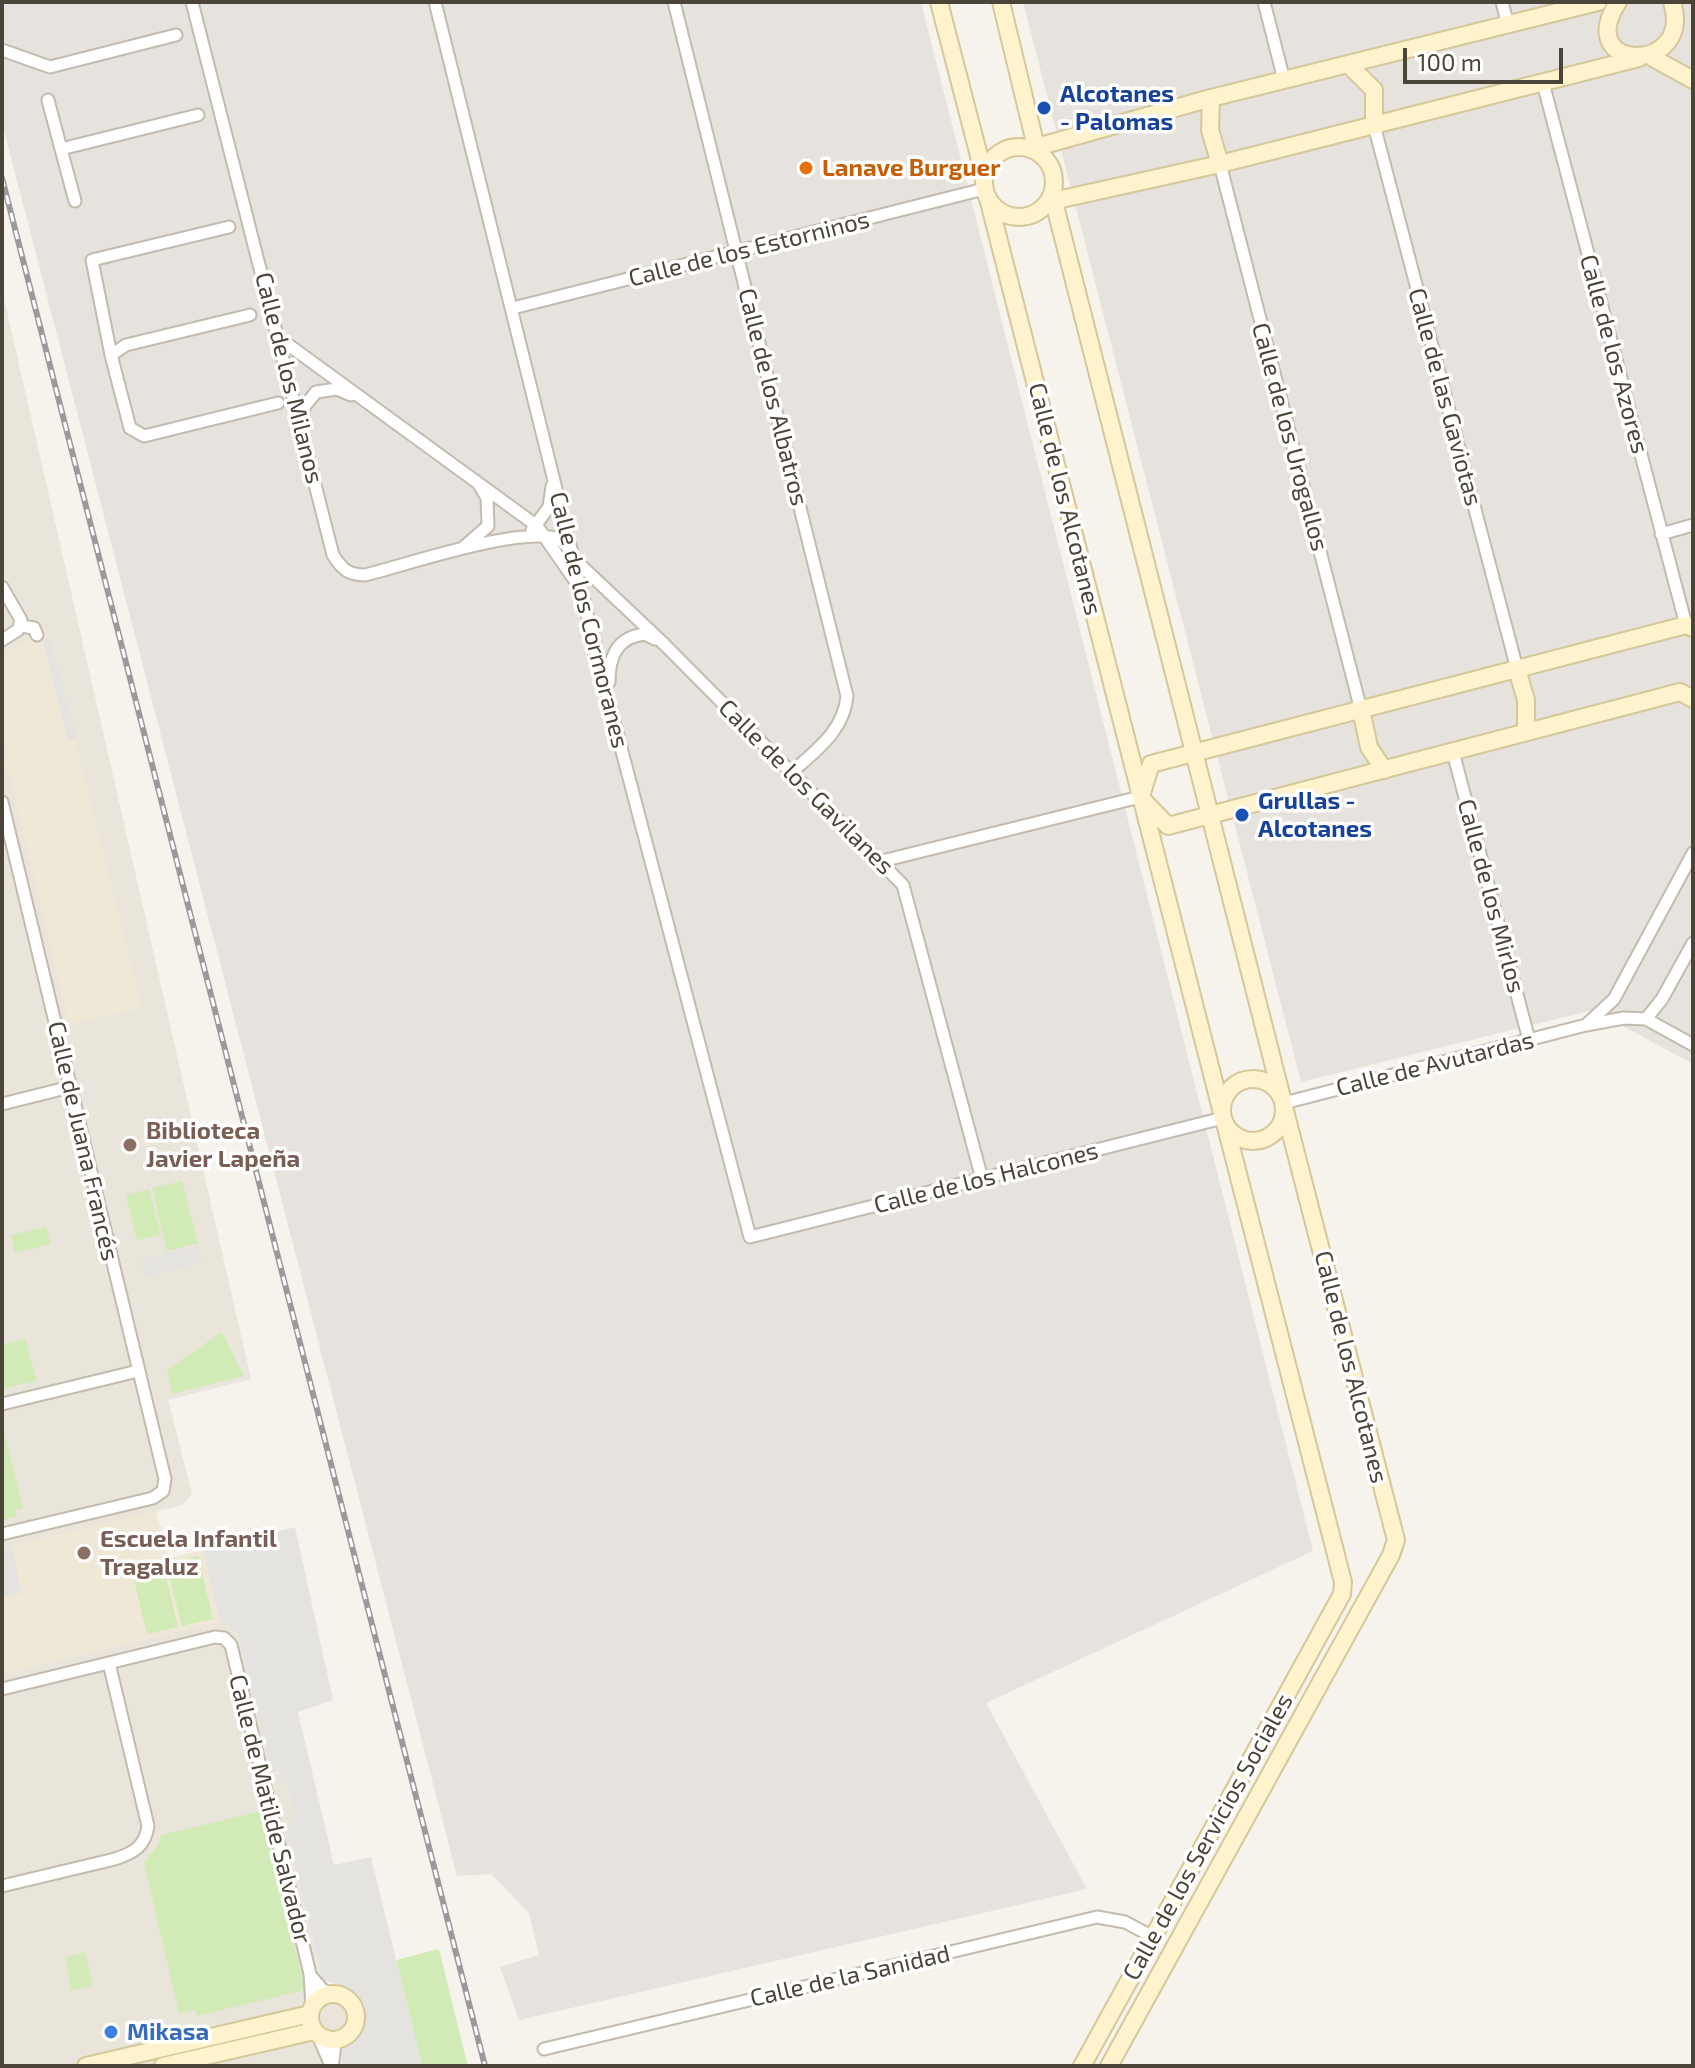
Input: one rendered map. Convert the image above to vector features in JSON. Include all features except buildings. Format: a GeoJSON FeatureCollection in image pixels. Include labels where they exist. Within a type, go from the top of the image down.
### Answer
{"type":"FeatureCollection","features":[{"type":"Feature","properties":{"kind":"street","name":"Calle de los Milanos"},"geometry":{"type":"LineString","coordinates":[[192,2],[333,555],[341,568],[353,575],[365,575],[525,535]]}},
{"type":"Feature","properties":{"kind":"street","name":"Calle de los Cormoranes"},"geometry":{"type":"LineString","coordinates":[[435,2],[609,702],[750,1237]]}},
{"type":"Feature","properties":{"kind":"street","name":"Calle de los Albatros"},"geometry":{"type":"LineString","coordinates":[[674,2],[847,696],[840,726],[791,773]]}},
{"type":"Feature","properties":{"kind":"street","name":"Calle de los Alcotanes"},"geometry":{"type":"LineString","coordinates":[[939,2],[1343,1582],[1342,1594],[1335,1607]]}},
{"type":"Feature","properties":{"kind":"street"},"geometry":{"type":"LineString","coordinates":[[1001,2],[1035,149],[1048,161],[1054,174],[1051,199]]}},
{"type":"Feature","properties":{"kind":"street"},"geometry":{"type":"LineString","coordinates":[[1264,2],[1284,80]]}},
{"type":"Feature","properties":{"kind":"street"},"geometry":{"type":"LineString","coordinates":[[1502,2],[1508,25]]}},
{"type":"Feature","properties":{"kind":"street"},"geometry":{"type":"LineString","coordinates":[[1598,2],[1211,98],[1035,149],[1011,147],[998,153],[986,189],[1012,217],[1038,212],[1051,199],[1220,164],[1646,58],[1672,46],[1678,36],[1678,14],[1673,3]]}},
{"type":"Feature","properties":{"kind":"street"},"geometry":{"type":"LineString","coordinates":[[1618,2],[1611,14],[1612,37],[1628,54],[1646,58],[1693,80]]}},
{"type":"Feature","properties":{"kind":"street"},"geometry":{"type":"LineString","coordinates":[[1673,3],[1693,13]]}},
{"type":"Feature","properties":{"kind":"street"},"geometry":{"type":"LineString","coordinates":[[2,50],[50,67],[176,35]]}},
{"type":"Feature","properties":{"kind":"street"},"geometry":{"type":"LineString","coordinates":[[1348,64],[1374,90],[1374,125]]}},
{"type":"Feature","properties":{"kind":"street","name":"Calle de los Azores"},"geometry":{"type":"LineString","coordinates":[[1543,83],[1661,534],[1690,627]]}},
{"type":"Feature","properties":{"kind":"street"},"geometry":{"type":"LineString","coordinates":[[1211,98],[1210,130],[1220,164]]}},
{"type":"Feature","properties":{"kind":"street"},"geometry":{"type":"LineString","coordinates":[[48,100],[75,201]]}},
{"type":"Feature","properties":{"kind":"street"},"geometry":{"type":"LineString","coordinates":[[61,149],[198,115]]}},
{"type":"Feature","properties":{"kind":"street","name":"Calle de las Gaviotas"},"geometry":{"type":"LineString","coordinates":[[1374,125],[1517,669]]}},
{"type":"Feature","properties":{"kind":"street","name":"Calle de los Urogallos"},"geometry":{"type":"LineString","coordinates":[[1220,164],[1361,710]]}},
{"type":"Feature","properties":{"kind":"street","name":"Calle de los Estorninos"},"geometry":{"type":"LineString","coordinates":[[513,308],[986,189]]}},
{"type":"Feature","properties":{"kind":"street","name":"Calle de los Alcotanes"},"geometry":{"type":"LineString","coordinates":[[1051,199],[1396,1540],[1356,1619]]}},
{"type":"Feature","properties":{"kind":"street"},"geometry":{"type":"LineString","coordinates":[[229,227],[92,260],[111,355],[130,428],[144,436],[278,403]]}},
{"type":"Feature","properties":{"kind":"street"},"geometry":{"type":"LineString","coordinates":[[111,355],[126,345],[250,315]]}},
{"type":"Feature","properties":{"kind":"street","name":"Calle de los Gavilanes"},"geometry":{"type":"LineString","coordinates":[[279,338],[537,526],[581,587]]}},
{"type":"Feature","properties":{"kind":"street","name":"Calle de los Gavilanes"},"geometry":{"type":"LineString","coordinates":[[302,430],[304,407],[316,392],[337,389],[368,402]]}},
{"type":"Feature","properties":{"kind":"street"},"geometry":{"type":"LineString","coordinates":[[525,535],[537,526],[549,507],[553,478]]}},
{"type":"Feature","properties":{"kind":"street"},"geometry":{"type":"LineString","coordinates":[[458,552],[488,526],[487,498],[477,482]]}},
{"type":"Feature","properties":{"kind":"street"},"geometry":{"type":"LineString","coordinates":[[1661,534],[1693,525]]}},
{"type":"Feature","properties":{"kind":"street"},"geometry":{"type":"LineString","coordinates":[[525,535],[545,537]]}},
{"type":"Feature","properties":{"kind":"street","name":"Calle de los Gavilanes"},"geometry":{"type":"LineString","coordinates":[[545,537],[559,540],[573,558],[664,644],[903,885],[982,1179]]}},
{"type":"Feature","properties":{"kind":"street"},"geometry":{"type":"LineString","coordinates":[[2,587],[21,626]]}},
{"type":"Feature","properties":{"kind":"street"},"geometry":{"type":"LineString","coordinates":[[2,640],[21,626],[34,628],[37,635]]}},
{"type":"Feature","properties":{"kind":"street"},"geometry":{"type":"LineString","coordinates":[[878,862],[1140,797],[1151,764],[1690,627]]}},
{"type":"Feature","properties":{"kind":"street"},"geometry":{"type":"LineString","coordinates":[[609,702],[609,664],[613,651],[636,635],[645,634],[664,644]]}},
{"type":"Feature","properties":{"kind":"street"},"geometry":{"type":"LineString","coordinates":[[1517,669],[1526,700],[1526,732]]}},
{"type":"Feature","properties":{"kind":"street"},"geometry":{"type":"LineString","coordinates":[[1211,815],[1680,692],[1693,699]]}},
{"type":"Feature","properties":{"kind":"street"},"geometry":{"type":"LineString","coordinates":[[1361,710],[1369,747],[1384,770]]}},
{"type":"Feature","properties":{"kind":"street","name":"Calle de los Mirlos"},"geometry":{"type":"LineString","coordinates":[[1453,752],[1529,1040]]}},
{"type":"Feature","properties":{"kind":"street","name":"Calle de los Alcotanes"},"geometry":{"type":"LineString","coordinates":[[1140,797],[1168,826],[1211,815]]}},
{"type":"Feature","properties":{"kind":"street","name":"Calle de Juana Francés"},"geometry":{"type":"LineString","coordinates":[[2,802],[165,1479],[163,1491],[153,1498],[2,1534]]}},
{"type":"Feature","properties":{"kind":"street","name":"Calle de Avutardas"},"geometry":{"type":"LineString","coordinates":[[1586,1025],[1614,999],[1693,853]]}},
{"type":"Feature","properties":{"kind":"street"},"geometry":{"type":"LineString","coordinates":[[1693,943],[1662,999],[1646,1019],[1693,1045]]}},
{"type":"Feature","properties":{"kind":"street","name":"Calle de Avutardas"},"geometry":{"type":"LineString","coordinates":[[1283,1103],[1586,1025],[1624,1018],[1646,1019]]}},
{"type":"Feature","properties":{"kind":"street"},"geometry":{"type":"LineString","coordinates":[[1251,1079],[1270,1084],[1283,1103],[1280,1126],[1266,1139],[1246,1141],[1237,1137],[1223,1118],[1227,1094],[1241,1081],[1251,1079]]}},
{"type":"Feature","properties":{"kind":"street"},"geometry":{"type":"LineString","coordinates":[[2,1104],[70,1087]]}},
{"type":"Feature","properties":{"kind":"street","name":"Calle de los Halcones"},"geometry":{"type":"LineString","coordinates":[[750,1237],[1223,1118]]}},
{"type":"Feature","properties":{"kind":"street"},"geometry":{"type":"LineString","coordinates":[[2,1404],[138,1371]]}},
{"type":"Feature","properties":{"kind":"street","name":"Calle de los Servicios Sociales"},"geometry":{"type":"LineString","coordinates":[[1082,2066],[1335,1607]]}},
{"type":"Feature","properties":{"kind":"street","name":"Calle de los Servicios Sociales"},"geometry":{"type":"LineString","coordinates":[[1109,2066],[1356,1619]]}},
{"type":"Feature","properties":{"kind":"street","name":"Calle de Matilde Salvador"},"geometry":{"type":"LineString","coordinates":[[109,1663],[215,1637],[224,1638],[231,1645],[310,1974],[311,2010]]}},
{"type":"Feature","properties":{"kind":"street"},"geometry":{"type":"LineString","coordinates":[[2,1689],[109,1663],[148,1826],[144,1840],[130,1854],[2,1886]]}},
{"type":"Feature","properties":{"kind":"street","name":"Calle de la Sanidad"},"geometry":{"type":"LineString","coordinates":[[544,2049],[1097,1917],[1125,1922],[1153,1937]]}},
{"type":"Feature","properties":{"kind":"street","name":"Calle de Matilde Salvador"},"geometry":{"type":"LineString","coordinates":[[310,1974],[318,1986],[332,1994]]}},
{"type":"Feature","properties":{"kind":"street"},"geometry":{"type":"LineString","coordinates":[[86,2066],[311,2010],[320,1998],[332,1994],[350,2001],[357,2013],[355,2027],[333,2051],[332,2066]]}},
{"type":"Feature","properties":{"kind":"street"},"geometry":{"type":"LineString","coordinates":[[311,2010],[316,2033],[332,2066]]}},
{"type":"Feature","properties":{"kind":"street"},"geometry":{"type":"LineString","coordinates":[[163,2066],[316,2033],[330,2040],[344,2038]]}},
{"type":"Feature","properties":{"kind":"shaded area"},"geometry":{"type":"Polygon","coordinates":[[[2,2],[921,2],[1313,1551],[986,1703],[1087,1889],[519,2020],[500,1967],[539,1955],[529,1913],[491,1874],[457,1876],[2,123],[2,2]]]}},
{"type":"Feature","properties":{"kind":"shaded area"},"geometry":{"type":"Polygon","coordinates":[[[1023,2],[1693,2],[1693,1064],[1593,1010],[1301,1082],[1023,2]]]}},
{"type":"Feature","properties":{"kind":"shaded area"},"geometry":{"type":"Polygon","coordinates":[[[2,290],[251,1379],[168,1400],[192,1494],[183,1505],[2,1548],[2,290]]]}},
{"type":"Feature","properties":{"kind":"shaded area"},"geometry":{"type":"Polygon","coordinates":[[[47,629],[142,1008],[69,1024],[10,777],[2,763],[5,757],[2,655],[47,629]]]}},
{"type":"Feature","properties":{"kind":"shaded area"},"geometry":{"type":"Polygon","coordinates":[[[49,637],[76,738],[68,741],[42,639],[49,637]]]}},
{"type":"Feature","properties":{"kind":"shaded area"},"geometry":{"type":"Polygon","coordinates":[[[198,1246],[202,1262],[144,1276],[140,1260],[198,1246]]]}},
{"type":"Feature","properties":{"kind":"shaded area"},"geometry":{"type":"Polygon","coordinates":[[[156,1511],[168,1558],[203,1550],[220,1621],[2,1674],[2,1548],[156,1511]]]}},
{"type":"Feature","properties":{"kind":"shaded area"},"geometry":{"type":"Polygon","coordinates":[[[295,1527],[333,1700],[298,1712],[334,1865],[371,1857],[422,2066],[342,2066],[341,2051],[357,2038],[365,2025],[364,2004],[352,1989],[322,1980],[286,1830],[287,1823],[296,1820],[284,1773],[272,1771],[239,1638],[230,1626],[220,1621],[203,1550],[295,1527]]]}},
{"type":"Feature","properties":{"kind":"shaded area"},"geometry":{"type":"Polygon","coordinates":[[[11,1546],[22,1593],[2,1598],[2,1548],[11,1546]]]}},
{"type":"Feature","properties":{"kind":"shaded area"},"geometry":{"type":"Polygon","coordinates":[[[220,1621],[230,1626],[239,1638],[275,1774],[284,1772],[296,1820],[287,1823],[286,1830],[320,1974],[329,1985],[352,1989],[361,1998],[366,2019],[362,2031],[339,2055],[342,2066],[2,2066],[2,1674],[220,1621]]]}},
{"type":"Feature","properties":{"kind":"green space"},"geometry":{"type":"Polygon","coordinates":[[[182,1181],[198,1243],[167,1251],[152,1188],[182,1181]]]}},
{"type":"Feature","properties":{"kind":"green space"},"geometry":{"type":"Polygon","coordinates":[[[149,1189],[161,1235],[137,1240],[126,1195],[149,1189]]]}},
{"type":"Feature","properties":{"kind":"green space"},"geometry":{"type":"Polygon","coordinates":[[[46,1227],[51,1244],[15,1253],[11,1235],[46,1227]]]}},
{"type":"Feature","properties":{"kind":"green space"},"geometry":{"type":"Polygon","coordinates":[[[222,1332],[244,1376],[172,1394],[167,1370],[222,1332]]]}},
{"type":"Feature","properties":{"kind":"green space"},"geometry":{"type":"Polygon","coordinates":[[[26,1339],[36,1381],[2,1389],[2,1345],[26,1339]]]}},
{"type":"Feature","properties":{"kind":"green space"},"geometry":{"type":"Polygon","coordinates":[[[2,1424],[23,1508],[15,1510],[17,1516],[3,1520],[2,1424]]]}},
{"type":"Feature","properties":{"kind":"green space"},"geometry":{"type":"Polygon","coordinates":[[[198,1556],[213,1619],[182,1626],[166,1564],[198,1556]]]}},
{"type":"Feature","properties":{"kind":"green space"},"geometry":{"type":"Polygon","coordinates":[[[163,1564],[178,1627],[147,1634],[132,1572],[163,1564]]]}},
{"type":"Feature","properties":{"kind":"green space"},"geometry":{"type":"Polygon","coordinates":[[[262,1811],[305,1990],[197,2016],[195,2010],[179,2013],[144,1863],[158,1845],[161,1835],[262,1811]]]}},
{"type":"Feature","properties":{"kind":"green space"},"geometry":{"type":"Polygon","coordinates":[[[439,1949],[468,2066],[422,2066],[396,1960],[439,1949]]]}},
{"type":"Feature","properties":{"kind":"green space"},"geometry":{"type":"Polygon","coordinates":[[[85,1952],[93,1986],[71,1991],[66,1957],[85,1952]]]}},
{"type":"Feature","properties":{"kind":"railway"},"geometry":{"type":"LineString","coordinates":[[2,178],[485,2066]]}},
{"type":"Feature","properties":{"kind":"place","name":"Alcotanes - Palomas"},"geometry":{"type":"Point","coordinates":[1044,108]}},
{"type":"Feature","properties":{"kind":"place","name":"Lanave Burguer"},"geometry":{"type":"Point","coordinates":[806,168]}},
{"type":"Feature","properties":{"kind":"place","name":"Grullas - Alcotanes"},"geometry":{"type":"Point","coordinates":[1242,815]}},
{"type":"Feature","properties":{"kind":"place","name":"Biblioteca Javier Lapeña"},"geometry":{"type":"Point","coordinates":[130,1145]}},
{"type":"Feature","properties":{"kind":"place","name":"Escuela Infantil Tragaluz"},"geometry":{"type":"Point","coordinates":[84,1553]}},
{"type":"Feature","properties":{"kind":"place","name":"Mikasa"},"geometry":{"type":"Point","coordinates":[111,2032]}}]}
